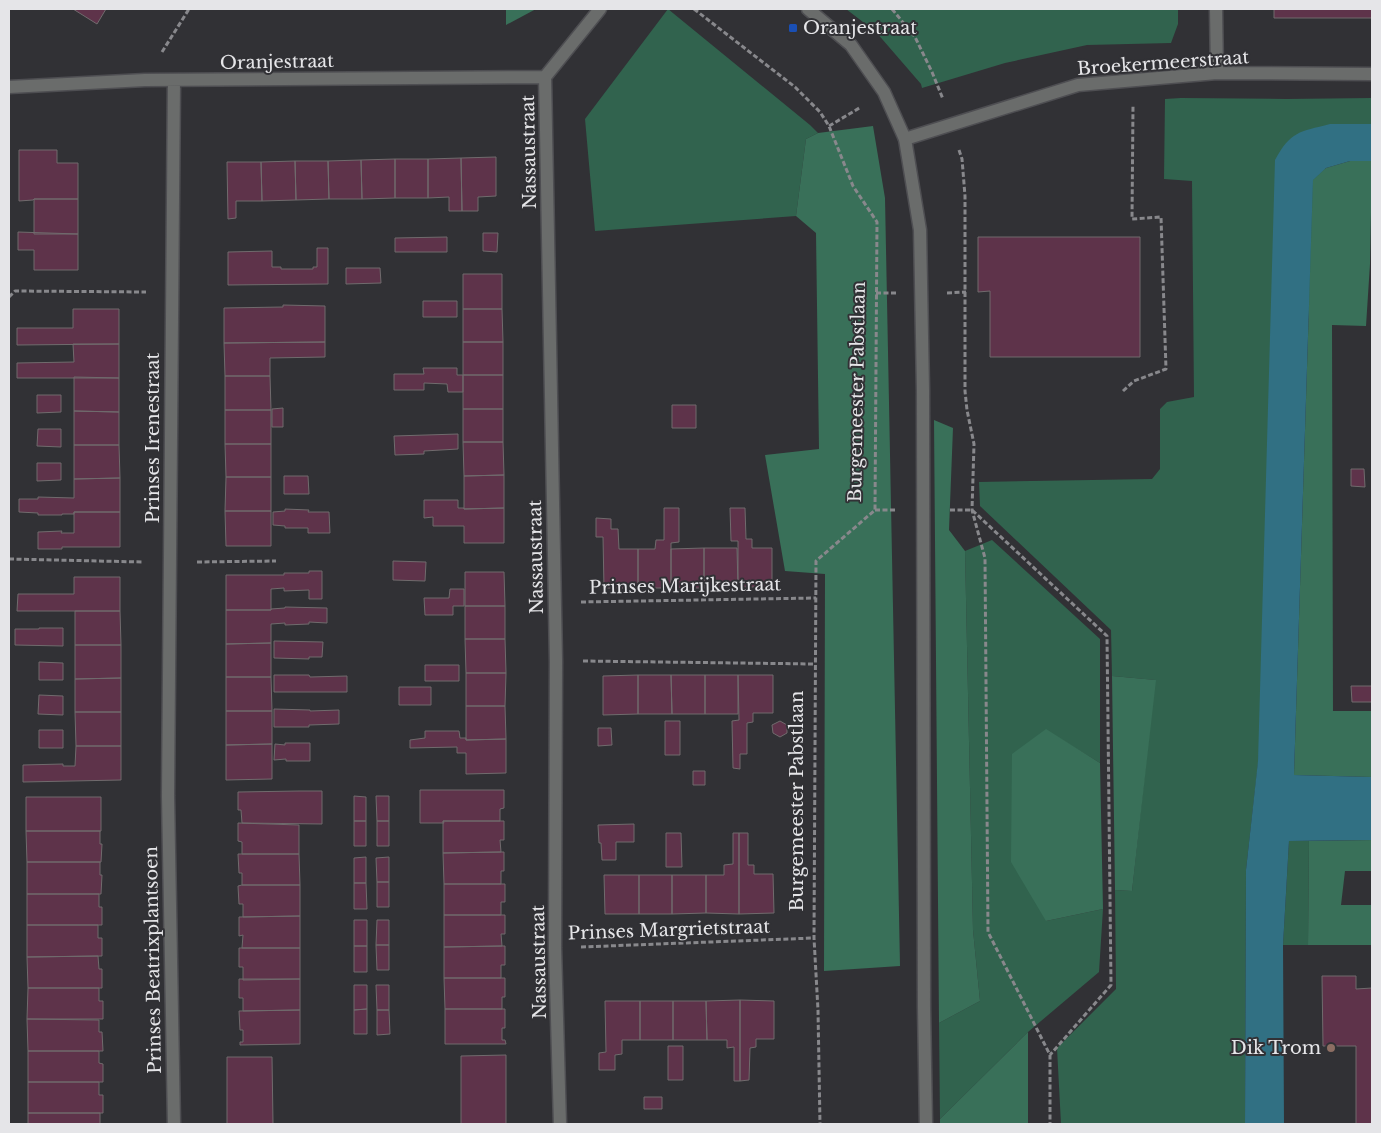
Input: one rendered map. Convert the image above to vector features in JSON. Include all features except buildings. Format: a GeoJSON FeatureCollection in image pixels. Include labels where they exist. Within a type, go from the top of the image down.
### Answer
{"type":"FeatureCollection","features":[{"type":"Feature","properties":{"kind":"street","name":"Nassaustraat"},"geometry":{"type":"LineString","coordinates":[[560,1124],[555,948],[556,661],[545,77],[600,9]]}},
{"type":"Feature","properties":{"kind":"street"},"geometry":{"type":"LineString","coordinates":[[808,9],[850,45],[884,92],[905,138],[920,230],[926,1124]]}},
{"type":"Feature","properties":{"kind":"street"},"geometry":{"type":"LineString","coordinates":[[1216,9],[1218,73]]}},
{"type":"Feature","properties":{"kind":"street","name":"Broekermeerstraat"},"geometry":{"type":"LineString","coordinates":[[905,138],[1078,85],[1218,73],[1372,74]]}},
{"type":"Feature","properties":{"kind":"street","name":"Oranjestraat"},"geometry":{"type":"LineString","coordinates":[[9,87],[145,80],[545,77]]}},
{"type":"Feature","properties":{"kind":"street","name":"Prinses Irenestraat"},"geometry":{"type":"LineString","coordinates":[[168,796],[174,80]]}},
{"type":"Feature","properties":{"kind":"street","name":"Prinses Beatrixplantsoen"},"geometry":{"type":"LineString","coordinates":[[168,796],[174,1124]]}},
{"type":"Feature","properties":{"kind":"path"},"geometry":{"type":"LineString","coordinates":[[145,80],[189,9]]}},
{"type":"Feature","properties":{"kind":"path","name":"Burgemeester Pabstlaan"},"geometry":{"type":"LineString","coordinates":[[694,9],[795,87],[820,112],[829,126],[853,186],[877,222],[876,510],[816,561],[814,938],[818,1010],[820,1124]]}},
{"type":"Feature","properties":{"kind":"path"},"geometry":{"type":"LineString","coordinates":[[892,9],[915,37],[932,72],[953,123],[962,159],[965,196],[966,391],[967,410],[974,444],[972,510],[985,558],[988,932],[1050,1054],[1050,1124]]}},
{"type":"Feature","properties":{"kind":"path"},"geometry":{"type":"LineString","coordinates":[[1123,391],[1134,380],[1166,369],[1161,217],[1132,219],[1132,80]]}},
{"type":"Feature","properties":{"kind":"path"},"geometry":{"type":"LineString","coordinates":[[829,126],[884,92]]}},
{"type":"Feature","properties":{"kind":"path"},"geometry":{"type":"LineString","coordinates":[[9,297],[15,292],[172,292]]}},
{"type":"Feature","properties":{"kind":"path"},"geometry":{"type":"LineString","coordinates":[[972,510],[1106,636],[1111,985],[1050,1054]]}},
{"type":"Feature","properties":{"kind":"path","name":"Prinses Marijkestraat"},"geometry":{"type":"LineString","coordinates":[[554,602],[816,598]]}},
{"type":"Feature","properties":{"kind":"path"},"geometry":{"type":"LineString","coordinates":[[556,661],[815,664]]}},
{"type":"Feature","properties":{"kind":"path","name":"Prinses Margrietstraat"},"geometry":{"type":"LineString","coordinates":[[555,948],[814,938]]}},
{"type":"Feature","properties":{"kind":"green space"},"geometry":{"type":"Polygon","coordinates":[[[506,9],[536,9],[506,25],[506,9]]]}},
{"type":"Feature","properties":{"kind":"green space"},"geometry":{"type":"Polygon","coordinates":[[[668,9],[818,133],[806,139],[796,216],[595,231],[585,119],[668,9]]]}},
{"type":"Feature","properties":{"kind":"green space"},"geometry":{"type":"Polygon","coordinates":[[[846,9],[1178,9],[1178,24],[1171,43],[1087,45],[1005,63],[922,88],[921,84],[876,32],[846,9]]]}},
{"type":"Feature","properties":{"kind":"green space"},"geometry":{"type":"Polygon","coordinates":[[[1372,98],[1372,124],[1330,124],[1246,870],[1245,1124],[1061,1124],[1057,1048],[1116,989],[1115,890],[1132,891],[1155,680],[1112,676],[1111,630],[980,506],[979,482],[1152,479],[1160,469],[1160,409],[1167,402],[1194,397],[1192,181],[1164,179],[1165,99],[1372,98]]]}},
{"type":"Feature","properties":{"kind":"green space"},"geometry":{"type":"Polygon","coordinates":[[[873,126],[885,198],[900,966],[824,971],[825,574],[785,571],[765,455],[819,449],[816,233],[796,216],[806,139],[818,133],[873,126]]]}},
{"type":"Feature","properties":{"kind":"green space"},"geometry":{"type":"Polygon","coordinates":[[[1350,161],[1372,161],[1370,264],[1366,326],[1332,325],[1333,711],[1372,711],[1372,777],[1294,775],[1313,180],[1326,168],[1350,161]]]}},
{"type":"Feature","properties":{"kind":"green space"},"geometry":{"type":"Polygon","coordinates":[[[934,420],[953,428],[949,530],[965,551],[973,930],[980,1001],[939,1023],[934,420]]]}},
{"type":"Feature","properties":{"kind":"green space"},"geometry":{"type":"Polygon","coordinates":[[[992,540],[1100,639],[1100,763],[1046,730],[1046,921],[1103,909],[1099,972],[1028,1032],[940,1119],[939,1023],[980,1001],[973,930],[965,551],[992,540]]]}},
{"type":"Feature","properties":{"kind":"green space"},"geometry":{"type":"Polygon","coordinates":[[[1112,676],[1156,680],[1132,891],[1115,890],[1112,676]]]}},
{"type":"Feature","properties":{"kind":"green space"},"geometry":{"type":"Polygon","coordinates":[[[1046,729],[1100,763],[1103,909],[1046,921],[1011,862],[1012,754],[1046,729]]]}},
{"type":"Feature","properties":{"kind":"green space"},"geometry":{"type":"Polygon","coordinates":[[[1372,840],[1372,871],[1345,871],[1341,905],[1372,905],[1372,945],[1308,945],[1309,841],[1372,840]]]}},
{"type":"Feature","properties":{"kind":"green space"},"geometry":{"type":"Polygon","coordinates":[[[1289,841],[1309,841],[1308,945],[1283,945],[1289,841]]]}},
{"type":"Feature","properties":{"kind":"green space"},"geometry":{"type":"Polygon","coordinates":[[[1028,1032],[1028,1124],[940,1124],[940,1119],[1028,1032]]]}},
{"type":"Feature","properties":{"kind":"water"},"geometry":{"type":"Polygon","coordinates":[[[1330,124],[1372,124],[1372,161],[1350,161],[1326,168],[1313,180],[1294,775],[1372,777],[1372,840],[1289,841],[1283,945],[1284,1124],[1245,1124],[1246,870],[1258,761],[1275,160],[1286,143],[1297,134],[1330,124]]]}},
{"type":"Feature","properties":{"kind":"place","name":"Oranjestraat"},"geometry":{"type":"Point","coordinates":[793,28]}},
{"type":"Feature","properties":{"kind":"place","name":"Dik Trom"},"geometry":{"type":"Point","coordinates":[1331,1048]}}]}
